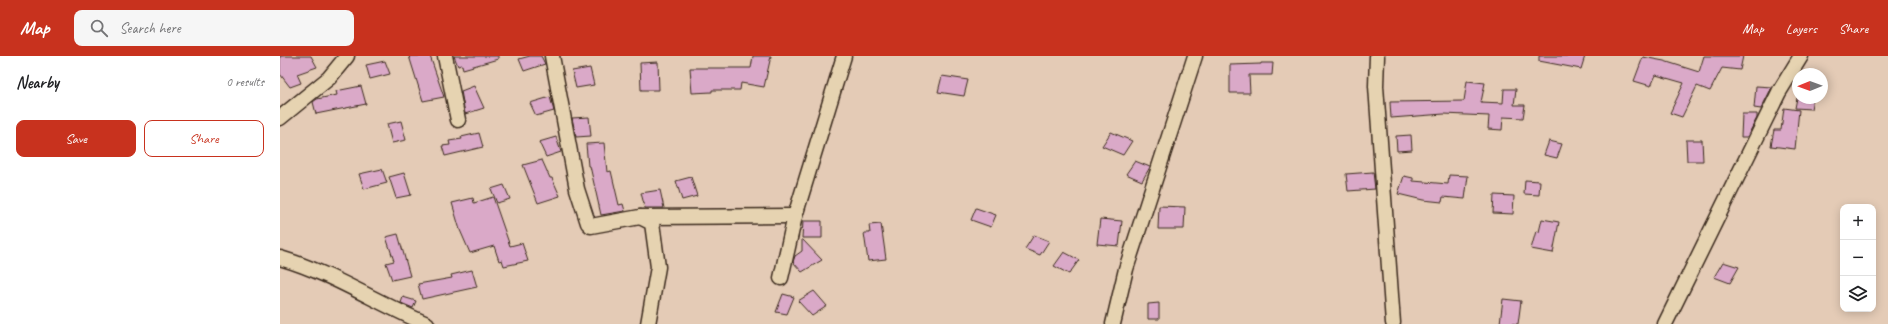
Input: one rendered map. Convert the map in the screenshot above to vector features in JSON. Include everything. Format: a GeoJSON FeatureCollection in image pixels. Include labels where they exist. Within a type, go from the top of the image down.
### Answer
{"type":"FeatureCollection","features":[{"type":"Feature","properties":{"kind":"street"},"geometry":{"type":"LineString","coordinates":[[280,118],[330,78],[347,56]]}},
{"type":"Feature","properties":{"kind":"street"},"geometry":{"type":"LineString","coordinates":[[445,56],[458,120]]}},
{"type":"Feature","properties":{"kind":"street"},"geometry":{"type":"LineString","coordinates":[[552,56],[576,183],[588,223],[591,226],[640,217],[795,216]]}},
{"type":"Feature","properties":{"kind":"street"},"geometry":{"type":"LineString","coordinates":[[781,278],[795,216],[844,56]]}},
{"type":"Feature","properties":{"kind":"street"},"geometry":{"type":"LineString","coordinates":[[1113,324],[1126,269],[1195,56]]}},
{"type":"Feature","properties":{"kind":"street"},"geometry":{"type":"LineString","coordinates":[[1377,56],[1376,86],[1394,324],[1388,324]]}},
{"type":"Feature","properties":{"kind":"street"},"geometry":{"type":"LineString","coordinates":[[1665,324],[1779,92],[1801,56]]}},
{"type":"Feature","properties":{"kind":"street"},"geometry":{"type":"LineString","coordinates":[[640,217],[652,223],[658,267],[648,324]]}},
{"type":"Feature","properties":{"kind":"street"},"geometry":{"type":"LineString","coordinates":[[280,258],[303,264],[346,284],[397,312],[427,324]]}},
{"type":"Feature","properties":{"kind":"building"},"geometry":{"type":"Polygon","coordinates":[[[280,56],[311,56],[317,67],[297,74],[301,83],[290,87],[280,74],[280,56]]]}},
{"type":"Feature","properties":{"kind":"building"},"geometry":{"type":"Polygon","coordinates":[[[409,56],[430,56],[444,97],[423,101],[409,56]]]}},
{"type":"Feature","properties":{"kind":"building"},"geometry":{"type":"Polygon","coordinates":[[[454,56],[498,56],[498,59],[463,69],[462,65],[458,66],[454,56]]]}},
{"type":"Feature","properties":{"kind":"building"},"geometry":{"type":"Polygon","coordinates":[[[530,56],[541,56],[545,64],[524,71],[519,59],[530,56]]]}},
{"type":"Feature","properties":{"kind":"building"},"geometry":{"type":"Polygon","coordinates":[[[753,56],[771,56],[764,87],[741,83],[740,90],[712,90],[712,92],[692,93],[690,68],[751,68],[753,56]]]}},
{"type":"Feature","properties":{"kind":"building"},"geometry":{"type":"Polygon","coordinates":[[[1539,56],[1585,56],[1581,69],[1539,61],[1539,56]]]}},
{"type":"Feature","properties":{"kind":"building"},"geometry":{"type":"Polygon","coordinates":[[[1704,56],[1743,56],[1740,70],[1722,68],[1710,91],[1697,86],[1682,117],[1670,113],[1684,83],[1656,75],[1651,86],[1634,81],[1643,57],[1664,61],[1699,72],[1704,56]]]}},
{"type":"Feature","properties":{"kind":"building"},"geometry":{"type":"Polygon","coordinates":[[[385,61],[390,74],[370,79],[366,65],[385,61]]]}},
{"type":"Feature","properties":{"kind":"building"},"geometry":{"type":"Polygon","coordinates":[[[658,62],[659,90],[641,90],[640,63],[658,62]]]}},
{"type":"Feature","properties":{"kind":"building"},"geometry":{"type":"Polygon","coordinates":[[[1273,63],[1272,75],[1249,75],[1250,93],[1230,93],[1230,65],[1273,63]]]}},
{"type":"Feature","properties":{"kind":"building"},"geometry":{"type":"Polygon","coordinates":[[[590,68],[594,85],[576,88],[572,71],[590,68]]]}},
{"type":"Feature","properties":{"kind":"building"},"geometry":{"type":"Polygon","coordinates":[[[942,76],[968,80],[964,96],[938,92],[942,76]]]}},
{"type":"Feature","properties":{"kind":"building"},"geometry":{"type":"Polygon","coordinates":[[[1467,81],[1485,83],[1481,102],[1503,103],[1504,89],[1516,89],[1514,105],[1525,105],[1523,118],[1503,117],[1502,130],[1488,129],[1489,116],[1444,114],[1391,118],[1390,102],[1464,101],[1467,81]]]}},
{"type":"Feature","properties":{"kind":"building"},"geometry":{"type":"Polygon","coordinates":[[[361,86],[366,104],[316,114],[313,102],[317,99],[337,95],[336,91],[361,86]]]}},
{"type":"Feature","properties":{"kind":"building"},"geometry":{"type":"Polygon","coordinates":[[[474,86],[484,108],[465,114],[461,91],[474,86]]]}},
{"type":"Feature","properties":{"kind":"building"},"geometry":{"type":"Polygon","coordinates":[[[1756,86],[1772,87],[1761,109],[1754,108],[1756,86]]]}},
{"type":"Feature","properties":{"kind":"building"},"geometry":{"type":"Polygon","coordinates":[[[550,97],[554,111],[536,116],[530,103],[550,97]]]}},
{"type":"Feature","properties":{"kind":"building"},"geometry":{"type":"Polygon","coordinates":[[[1796,104],[1812,104],[1811,109],[1795,108],[1796,104]]]}},
{"type":"Feature","properties":{"kind":"building"},"geometry":{"type":"Polygon","coordinates":[[[1784,108],[1799,110],[1795,149],[1771,146],[1774,130],[1781,130],[1784,108]]]}},
{"type":"Feature","properties":{"kind":"building"},"geometry":{"type":"Polygon","coordinates":[[[1742,114],[1757,114],[1757,118],[1747,137],[1741,137],[1742,114]]]}},
{"type":"Feature","properties":{"kind":"building"},"geometry":{"type":"Polygon","coordinates":[[[589,117],[591,136],[576,137],[572,118],[589,117]]]}},
{"type":"Feature","properties":{"kind":"building"},"geometry":{"type":"Polygon","coordinates":[[[401,121],[406,140],[392,143],[387,124],[401,121]]]}},
{"type":"Feature","properties":{"kind":"building"},"geometry":{"type":"Polygon","coordinates":[[[1111,132],[1132,141],[1123,155],[1102,146],[1111,132]]]}},
{"type":"Feature","properties":{"kind":"building"},"geometry":{"type":"Polygon","coordinates":[[[479,133],[483,147],[445,156],[442,146],[450,145],[449,141],[462,139],[461,137],[479,133]]]}},
{"type":"Feature","properties":{"kind":"building"},"geometry":{"type":"Polygon","coordinates":[[[1411,135],[1412,150],[1397,151],[1396,136],[1411,135]]]}},
{"type":"Feature","properties":{"kind":"building"},"geometry":{"type":"Polygon","coordinates":[[[556,137],[561,152],[546,157],[539,142],[556,137]]]}},
{"type":"Feature","properties":{"kind":"building"},"geometry":{"type":"Polygon","coordinates":[[[1686,140],[1702,140],[1703,161],[1687,161],[1686,140]]]}},
{"type":"Feature","properties":{"kind":"building"},"geometry":{"type":"Polygon","coordinates":[[[1549,141],[1562,144],[1557,158],[1544,155],[1549,141]]]}},
{"type":"Feature","properties":{"kind":"building"},"geometry":{"type":"Polygon","coordinates":[[[604,143],[607,172],[611,171],[619,205],[623,204],[625,211],[601,215],[590,166],[588,166],[586,144],[604,143]]]}},
{"type":"Feature","properties":{"kind":"building"},"geometry":{"type":"Polygon","coordinates":[[[542,160],[560,196],[538,203],[523,165],[542,160]]]}},
{"type":"Feature","properties":{"kind":"building"},"geometry":{"type":"Polygon","coordinates":[[[1135,161],[1150,167],[1142,181],[1126,174],[1135,161]]]}},
{"type":"Feature","properties":{"kind":"building"},"geometry":{"type":"Polygon","coordinates":[[[382,169],[387,183],[364,189],[359,174],[382,169]]]}},
{"type":"Feature","properties":{"kind":"building"},"geometry":{"type":"Polygon","coordinates":[[[1373,172],[1375,189],[1348,191],[1346,174],[1373,172]]]}},
{"type":"Feature","properties":{"kind":"building"},"geometry":{"type":"Polygon","coordinates":[[[404,173],[411,195],[396,198],[389,177],[404,173]]]}},
{"type":"Feature","properties":{"kind":"building"},"geometry":{"type":"Polygon","coordinates":[[[1449,175],[1468,176],[1465,199],[1443,197],[1442,202],[1423,200],[1398,194],[1404,176],[1413,178],[1413,181],[1448,184],[1449,175]]]}},
{"type":"Feature","properties":{"kind":"building"},"geometry":{"type":"Polygon","coordinates":[[[691,177],[697,196],[682,200],[676,181],[691,177]]]}},
{"type":"Feature","properties":{"kind":"building"},"geometry":{"type":"Polygon","coordinates":[[[1525,180],[1540,181],[1539,195],[1524,194],[1525,180]]]}},
{"type":"Feature","properties":{"kind":"building"},"geometry":{"type":"Polygon","coordinates":[[[504,185],[510,199],[497,203],[491,189],[504,185]]]}},
{"type":"Feature","properties":{"kind":"building"},"geometry":{"type":"Polygon","coordinates":[[[660,190],[664,208],[645,208],[641,193],[660,190]]]}},
{"type":"Feature","properties":{"kind":"building"},"geometry":{"type":"Polygon","coordinates":[[[1494,195],[1514,196],[1513,214],[1493,213],[1494,195]]]}},
{"type":"Feature","properties":{"kind":"building"},"geometry":{"type":"Polygon","coordinates":[[[493,197],[510,246],[522,243],[528,261],[504,266],[502,260],[499,261],[494,246],[470,253],[460,230],[452,203],[473,198],[474,203],[493,197]]]}},
{"type":"Feature","properties":{"kind":"building"},"geometry":{"type":"Polygon","coordinates":[[[1159,206],[1185,207],[1184,229],[1158,229],[1159,206]]]}},
{"type":"Feature","properties":{"kind":"building"},"geometry":{"type":"Polygon","coordinates":[[[976,208],[996,215],[991,227],[971,220],[976,208]]]}},
{"type":"Feature","properties":{"kind":"building"},"geometry":{"type":"Polygon","coordinates":[[[1100,219],[1122,221],[1119,246],[1097,244],[1100,219]]]}},
{"type":"Feature","properties":{"kind":"building"},"geometry":{"type":"Polygon","coordinates":[[[1542,219],[1559,222],[1553,253],[1531,249],[1536,231],[1539,232],[1542,219]]]}},
{"type":"Feature","properties":{"kind":"building"},"geometry":{"type":"Polygon","coordinates":[[[803,221],[822,221],[822,238],[802,238],[803,221]]]}},
{"type":"Feature","properties":{"kind":"building"},"geometry":{"type":"Polygon","coordinates":[[[881,224],[886,259],[868,261],[864,233],[870,233],[869,225],[881,224]]]}},
{"type":"Feature","properties":{"kind":"building"},"geometry":{"type":"Polygon","coordinates":[[[398,234],[410,276],[392,280],[386,263],[394,261],[386,237],[398,234]]]}},
{"type":"Feature","properties":{"kind":"building"},"geometry":{"type":"Polygon","coordinates":[[[1034,235],[1049,241],[1040,255],[1025,249],[1034,235]]]}},
{"type":"Feature","properties":{"kind":"building"},"geometry":{"type":"Polygon","coordinates":[[[802,239],[822,260],[802,272],[793,262],[795,256],[802,251],[802,239]]]}},
{"type":"Feature","properties":{"kind":"building"},"geometry":{"type":"Polygon","coordinates":[[[1064,252],[1079,260],[1069,274],[1054,266],[1064,252]]]}},
{"type":"Feature","properties":{"kind":"building"},"geometry":{"type":"Polygon","coordinates":[[[1723,262],[1739,267],[1730,283],[1714,277],[1723,262]]]}},
{"type":"Feature","properties":{"kind":"building"},"geometry":{"type":"Polygon","coordinates":[[[472,270],[477,287],[422,299],[418,284],[452,278],[451,275],[472,270]]]}},
{"type":"Feature","properties":{"kind":"building"},"geometry":{"type":"Polygon","coordinates":[[[814,291],[827,306],[812,316],[798,301],[814,291]]]}},
{"type":"Feature","properties":{"kind":"building"},"geometry":{"type":"Polygon","coordinates":[[[783,294],[794,297],[787,314],[776,312],[783,294]]]}},
{"type":"Feature","properties":{"kind":"building"},"geometry":{"type":"Polygon","coordinates":[[[403,297],[416,301],[413,308],[401,303],[403,297]]]}},
{"type":"Feature","properties":{"kind":"building"},"geometry":{"type":"Polygon","coordinates":[[[1503,299],[1521,301],[1518,324],[1500,323],[1503,299]]]}},
{"type":"Feature","properties":{"kind":"building"},"geometry":{"type":"Polygon","coordinates":[[[1159,303],[1159,319],[1148,319],[1148,304],[1159,303]]]}}]}
